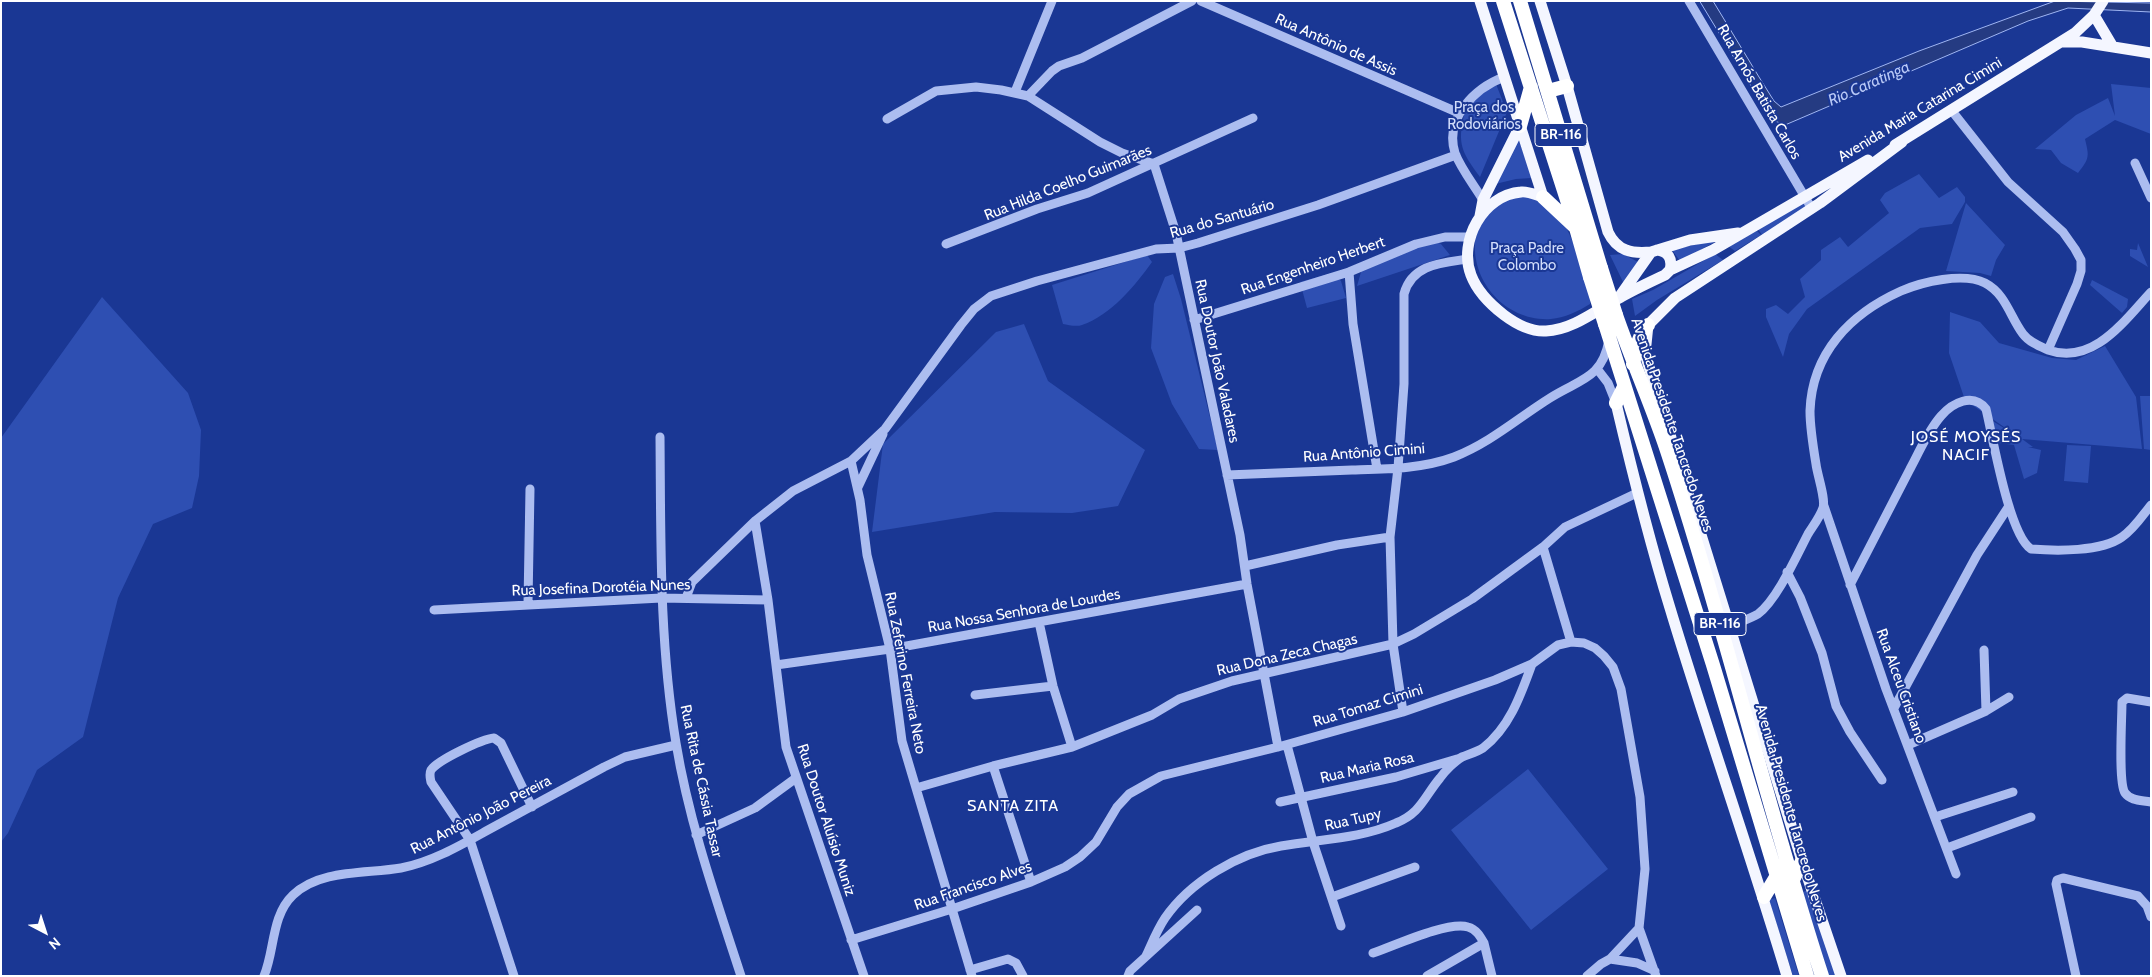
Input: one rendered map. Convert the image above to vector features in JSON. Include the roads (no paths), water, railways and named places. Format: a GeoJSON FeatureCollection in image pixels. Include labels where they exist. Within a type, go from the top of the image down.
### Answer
{"type":"FeatureCollection","features":[{"type":"Feature","properties":{"kind":"highway","name":"Avenida Presidente Tancredo Neves"},"geometry":{"type":"LineString","coordinates":[[1520,1],[1548,91],[1596,273],[1609,339],[1707,647],[1807,976]]}},
{"type":"Feature","properties":{"kind":"highway","name":"Avenida Presidente Tancredo Neves"},"geometry":{"type":"LineString","coordinates":[[1504,4],[1576,228],[1616,315],[1633,365],[1664,442],[1730,659],[1792,882],[1822,976]]}},
{"type":"Feature","properties":{"kind":"highway"},"geometry":{"type":"LineString","coordinates":[[1548,91],[1567,86]]}},
{"type":"Feature","properties":{"kind":"highway"},"geometry":{"type":"LineString","coordinates":[[1520,126],[1531,87]]}},
{"type":"Feature","properties":{"kind":"highway"},"geometry":{"type":"LineString","coordinates":[[1543,197],[1576,228]]}},
{"type":"Feature","properties":{"kind":"highway"},"geometry":{"type":"LineString","coordinates":[[1633,365],[1641,335],[1648,325]]}},
{"type":"Feature","properties":{"kind":"highway"},"geometry":{"type":"LineString","coordinates":[[1616,403],[1624,387]]}},
{"type":"Feature","properties":{"kind":"highway"},"geometry":{"type":"LineString","coordinates":[[1792,882],[1802,861]]}},
{"type":"Feature","properties":{"kind":"highway"},"geometry":{"type":"LineString","coordinates":[[1764,897],[1776,877]]}},
{"type":"Feature","properties":{"kind":"main road"},"geometry":{"type":"LineString","coordinates":[[1480,1],[1543,197]]}},
{"type":"Feature","properties":{"kind":"main road"},"geometry":{"type":"LineString","coordinates":[[1540,1],[1611,238],[1619,247],[1627,252],[1662,250],[1671,260],[1670,270]]}},
{"type":"Feature","properties":{"kind":"main road"},"geometry":{"type":"LineString","coordinates":[[2098,9],[2113,47]]}},
{"type":"Feature","properties":{"kind":"main road","name":"Avenida Maria Catarina Cimini"},"geometry":{"type":"LineString","coordinates":[[1468,259],[1470,273],[1475,284],[1499,311],[1517,324],[1545,331],[1578,322],[1619,298],[1665,275],[1670,270],[1713,250],[1902,142],[2075,33],[2098,9]]}},
{"type":"Feature","properties":{"kind":"main road"},"geometry":{"type":"LineString","coordinates":[[2060,42],[2082,42],[2151,53]]}},
{"type":"Feature","properties":{"kind":"main road"},"geometry":{"type":"LineString","coordinates":[[1468,259],[1470,237],[1480,216],[1483,200],[1520,126]]}},
{"type":"Feature","properties":{"kind":"main road"},"geometry":{"type":"LineString","coordinates":[[1648,325],[1674,298],[1812,208],[1902,142]]}},
{"type":"Feature","properties":{"kind":"main road"},"geometry":{"type":"LineString","coordinates":[[1480,216],[1496,202],[1509,195],[1522,192],[1543,197]]}},
{"type":"Feature","properties":{"kind":"main road","name":"Avenida Maria Catarina Cimini"},"geometry":{"type":"LineString","coordinates":[[1619,298],[1644,264],[1646,257],[1654,251],[1690,240],[1742,233]]}},
{"type":"Feature","properties":{"kind":"main road"},"geometry":{"type":"LineString","coordinates":[[1713,250],[1728,264]]}},
{"type":"Feature","properties":{"kind":"main road"},"geometry":{"type":"LineString","coordinates":[[1644,264],[1646,271],[1651,276],[1658,277]]}},
{"type":"Feature","properties":{"kind":"main road","name":"Avenida Presidente Tancredo Neves"},"geometry":{"type":"LineString","coordinates":[[1648,325],[1645,354],[1802,861],[1841,976]]}},
{"type":"Feature","properties":{"kind":"main road"},"geometry":{"type":"LineString","coordinates":[[1616,403],[1637,493],[1669,607],[1764,897],[1787,976]]}},
{"type":"Feature","properties":{"kind":"street"},"geometry":{"type":"LineString","coordinates":[[1015,92],[1052,1]]}},
{"type":"Feature","properties":{"kind":"street"},"geometry":{"type":"LineString","coordinates":[[1028,96],[1059,66],[1082,58],[1192,1]]}},
{"type":"Feature","properties":{"kind":"street","name":"Rua Antônio de Assis"},"geometry":{"type":"LineString","coordinates":[[1202,1],[1459,113]]}},
{"type":"Feature","properties":{"kind":"street","name":"Rua Amós Batista Carlos"},"geometry":{"type":"LineString","coordinates":[[1689,1],[1812,208]]}},
{"type":"Feature","properties":{"kind":"street"},"geometry":{"type":"LineString","coordinates":[[1483,200],[1456,156],[1454,136],[1459,113],[1478,90],[1490,82],[1504,77]]}},
{"type":"Feature","properties":{"kind":"street"},"geometry":{"type":"LineString","coordinates":[[887,119],[936,91],[976,87],[1015,92],[1028,96],[1100,142],[1122,153],[1154,164]]}},
{"type":"Feature","properties":{"kind":"street"},"geometry":{"type":"LineString","coordinates":[[1952,111],[2008,182],[2035,209],[2063,232],[2080,260],[2081,271],[2077,284],[2048,350],[2060,354],[2073,355],[2088,350],[2105,339],[2151,292]]}},
{"type":"Feature","properties":{"kind":"street","name":"Rua Hilda Coelho Guimarães"},"geometry":{"type":"LineString","coordinates":[[946,244],[1037,209],[1088,193],[1253,118]]}},
{"type":"Feature","properties":{"kind":"street","name":"Rua do Santuário"},"geometry":{"type":"LineString","coordinates":[[885,429],[960,325],[991,296],[1037,281],[1156,249],[1178,248],[1318,205],[1456,156]]}},
{"type":"Feature","properties":{"kind":"street","name":"Rua Doutor João Valadares"},"geometry":{"type":"LineString","coordinates":[[1154,164],[1176,233],[1227,475],[1265,673],[1282,746],[1302,798],[1313,842],[1341,926]]}},
{"type":"Feature","properties":{"kind":"street"},"geometry":{"type":"LineString","coordinates":[[2135,164],[2151,198]]}},
{"type":"Feature","properties":{"kind":"street","name":"Rua Engenheiro Herbert"},"geometry":{"type":"LineString","coordinates":[[1194,320],[1349,272],[1416,244],[1445,237],[1470,237]]}},
{"type":"Feature","properties":{"kind":"street"},"geometry":{"type":"LineString","coordinates":[[1403,712],[1393,644],[1390,537],[1398,468],[1404,384],[1404,294],[1407,283],[1421,270],[1468,259]]}},
{"type":"Feature","properties":{"kind":"street"},"geometry":{"type":"LineString","coordinates":[[1349,272],[1353,324],[1377,469]]}},
{"type":"Feature","properties":{"kind":"street","name":"Rua Alceu Cristiano"},"geometry":{"type":"LineString","coordinates":[[1956,874],[1850,586],[1824,506],[1812,436],[1810,411],[1812,393],[1824,358],[1835,339],[1849,324],[1874,305],[1912,286],[1930,282],[1971,278],[1985,283],[1996,291],[2009,308],[2024,335],[2048,350]]}},
{"type":"Feature","properties":{"kind":"street"},"geometry":{"type":"LineString","coordinates":[[1609,339],[1606,354],[1598,370],[1608,383],[1616,403]]}},
{"type":"Feature","properties":{"kind":"street","name":"Rua Antônio Cimini"},"geometry":{"type":"LineString","coordinates":[[1227,475],[1398,468],[1452,458],[1492,439],[1515,420],[1598,370]]}},
{"type":"Feature","properties":{"kind":"street"},"geometry":{"type":"LineString","coordinates":[[1850,586],[1930,430],[1946,412],[1960,402],[1977,401],[1986,409],[2009,506],[2020,538],[2025,546],[2030,549],[2077,549],[2111,542],[2121,538],[2132,529],[2151,505]]}},
{"type":"Feature","properties":{"kind":"street"},"geometry":{"type":"LineString","coordinates":[[686,598],[692,582],[755,521],[793,491],[851,461],[885,429]]}},
{"type":"Feature","properties":{"kind":"street"},"geometry":{"type":"LineString","coordinates":[[858,487],[885,429]]}},
{"type":"Feature","properties":{"kind":"street","name":"Rua Rita de Cássia Tassar"},"geometry":{"type":"LineString","coordinates":[[660,437],[661,598],[666,674],[676,745],[696,835],[741,976]]}},
{"type":"Feature","properties":{"kind":"street","name":"Rua Zeferino Ferreira Neto"},"geometry":{"type":"LineString","coordinates":[[851,461],[858,487],[867,555],[890,649],[902,741],[971,973]]}},
{"type":"Feature","properties":{"kind":"street"},"geometry":{"type":"LineString","coordinates":[[528,603],[530,489]]}},
{"type":"Feature","properties":{"kind":"street","name":"Rua Dona Zeca Chagas"},"geometry":{"type":"LineString","coordinates":[[916,788],[993,766],[1072,747],[1152,715],[1179,700],[1206,689],[1265,673],[1393,644],[1414,634],[1472,599],[1543,547],[1565,527],[1637,493]]}},
{"type":"Feature","properties":{"kind":"street"},"geometry":{"type":"LineString","coordinates":[[1730,626],[1758,613],[1779,587],[1824,506]]}},
{"type":"Feature","properties":{"kind":"street"},"geometry":{"type":"LineString","coordinates":[[1894,708],[1977,555],[2009,506]]}},
{"type":"Feature","properties":{"kind":"street","name":"Rua Doutor Aluísio Muniz"},"geometry":{"type":"LineString","coordinates":[[755,521],[768,600],[786,747],[864,976]]}},
{"type":"Feature","properties":{"kind":"street"},"geometry":{"type":"LineString","coordinates":[[1244,566],[1336,545],[1390,537]]}},
{"type":"Feature","properties":{"kind":"street"},"geometry":{"type":"LineString","coordinates":[[1543,547],[1571,642],[1584,643],[1595,648],[1604,656],[1613,667],[1621,689],[1640,797],[1642,823],[1645,869],[1639,928],[1655,973]]}},
{"type":"Feature","properties":{"kind":"street"},"geometry":{"type":"LineString","coordinates":[[1788,572],[1800,596],[1822,654],[1836,706],[1850,732],[1882,780]]}},
{"type":"Feature","properties":{"kind":"street","name":"Rua Nossa Senhora de Lourdes"},"geometry":{"type":"LineString","coordinates":[[776,666],[890,649],[1247,584]]}},
{"type":"Feature","properties":{"kind":"street","name":"Rua Josefina Dorotéia Nunes"},"geometry":{"type":"LineString","coordinates":[[434,610],[528,603],[661,598],[768,600]]}},
{"type":"Feature","properties":{"kind":"street"},"geometry":{"type":"LineString","coordinates":[[1038,622],[1072,747]]}},
{"type":"Feature","properties":{"kind":"street","name":"Rua Tomaz Cimini"},"geometry":{"type":"LineString","coordinates":[[1096,842],[1116,807],[1129,794],[1143,785],[1180,770],[1282,746],[1403,712],[1495,680],[1532,664],[1558,645],[1571,642]]}},
{"type":"Feature","properties":{"kind":"street"},"geometry":{"type":"LineString","coordinates":[[1984,650],[1986,711]]}},
{"type":"Feature","properties":{"kind":"street","name":"Rua Tupy"},"geometry":{"type":"LineString","coordinates":[[1146,956],[1164,919],[1173,908],[1195,886],[1239,859],[1280,846],[1367,833],[1409,818],[1418,810],[1440,777],[1460,758],[1482,749],[1506,723],[1519,698],[1532,664]]}},
{"type":"Feature","properties":{"kind":"street"},"geometry":{"type":"LineString","coordinates":[[976,695],[1054,686]]}},
{"type":"Feature","properties":{"kind":"street"},"geometry":{"type":"LineString","coordinates":[[1908,745],[1986,711],[2009,697]]}},
{"type":"Feature","properties":{"kind":"street"},"geometry":{"type":"LineString","coordinates":[[2151,702],[2127,698],[2122,702],[2122,787],[2132,799],[2151,802]]}},
{"type":"Feature","properties":{"kind":"street"},"geometry":{"type":"LineString","coordinates":[[514,976],[470,840],[431,782],[430,774],[432,769],[439,763],[486,740],[497,740],[501,743],[532,807]]}},
{"type":"Feature","properties":{"kind":"street","name":"Rua Antônio João Pereira"},"geometry":{"type":"LineString","coordinates":[[264,976],[271,955],[279,914],[292,895],[305,886],[318,880],[338,876],[411,866],[470,840],[625,758],[676,745]]}},
{"type":"Feature","properties":{"kind":"street","name":"Rua Maria Rosa"},"geometry":{"type":"LineString","coordinates":[[1280,802],[1396,777],[1460,758]]}},
{"type":"Feature","properties":{"kind":"street"},"geometry":{"type":"LineString","coordinates":[[993,766],[1031,882]]}},
{"type":"Feature","properties":{"kind":"street"},"geometry":{"type":"LineString","coordinates":[[696,835],[755,808],[796,778]]}},
{"type":"Feature","properties":{"kind":"street"},"geometry":{"type":"LineString","coordinates":[[1935,817],[2013,792]]}},
{"type":"Feature","properties":{"kind":"street"},"geometry":{"type":"LineString","coordinates":[[1947,848],[2031,817]]}},
{"type":"Feature","properties":{"kind":"street","name":"Rua Francisco Alves"},"geometry":{"type":"LineString","coordinates":[[851,940],[1031,882],[1080,858],[1096,842]]}},
{"type":"Feature","properties":{"kind":"street"},"geometry":{"type":"LineString","coordinates":[[1332,897],[1414,868]]}},
{"type":"Feature","properties":{"kind":"street"},"geometry":{"type":"LineString","coordinates":[[2076,976],[2057,880],[2063,878],[2138,896],[2147,906],[2151,917]]}},
{"type":"Feature","properties":{"kind":"street"},"geometry":{"type":"LineString","coordinates":[[1128,976],[1130,971],[1197,910]]}},
{"type":"Feature","properties":{"kind":"street"},"geometry":{"type":"LineString","coordinates":[[1373,953],[1424,934],[1460,926],[1468,927],[1475,930],[1484,943],[1492,976]]}},
{"type":"Feature","properties":{"kind":"street"},"geometry":{"type":"LineString","coordinates":[[1587,976],[1610,959],[1639,928]]}},
{"type":"Feature","properties":{"kind":"street"},"geometry":{"type":"LineString","coordinates":[[1427,976],[1484,943]]}},
{"type":"Feature","properties":{"kind":"street"},"geometry":{"type":"LineString","coordinates":[[971,973],[1008,959],[1016,963],[1023,976]]}},
{"type":"Feature","properties":{"kind":"street"},"geometry":{"type":"LineString","coordinates":[[1610,959],[1637,963],[1655,973]]}},
{"type":"Feature","properties":{"kind":"water","name":"Rio Caratinga"},"geometry":{"type":"Polygon","coordinates":[[[1700,1],[1713,1],[1774,101],[1781,107],[1919,51],[2055,1],[2151,3],[2151,12],[2068,8],[2028,21],[1785,125],[1775,121],[1750,84],[1700,1]]]}},
{"type":"Feature","properties":{"kind":"district","name":"JOSÉ MOYSÉS NACIF"},"geometry":{"type":"Point","coordinates":[1966,446]}},
{"type":"Feature","properties":{"kind":"district","name":"SANTA ZITA"},"geometry":{"type":"Point","coordinates":[1013,806]}},
{"type":"Feature","properties":{"kind":"park label","name":"Praça dos Rodoviários"},"geometry":{"type":"Point","coordinates":[1484,116]}},
{"type":"Feature","properties":{"kind":"park label","name":"Praça Padre Colombo"},"geometry":{"type":"Point","coordinates":[1527,258]}}]}
